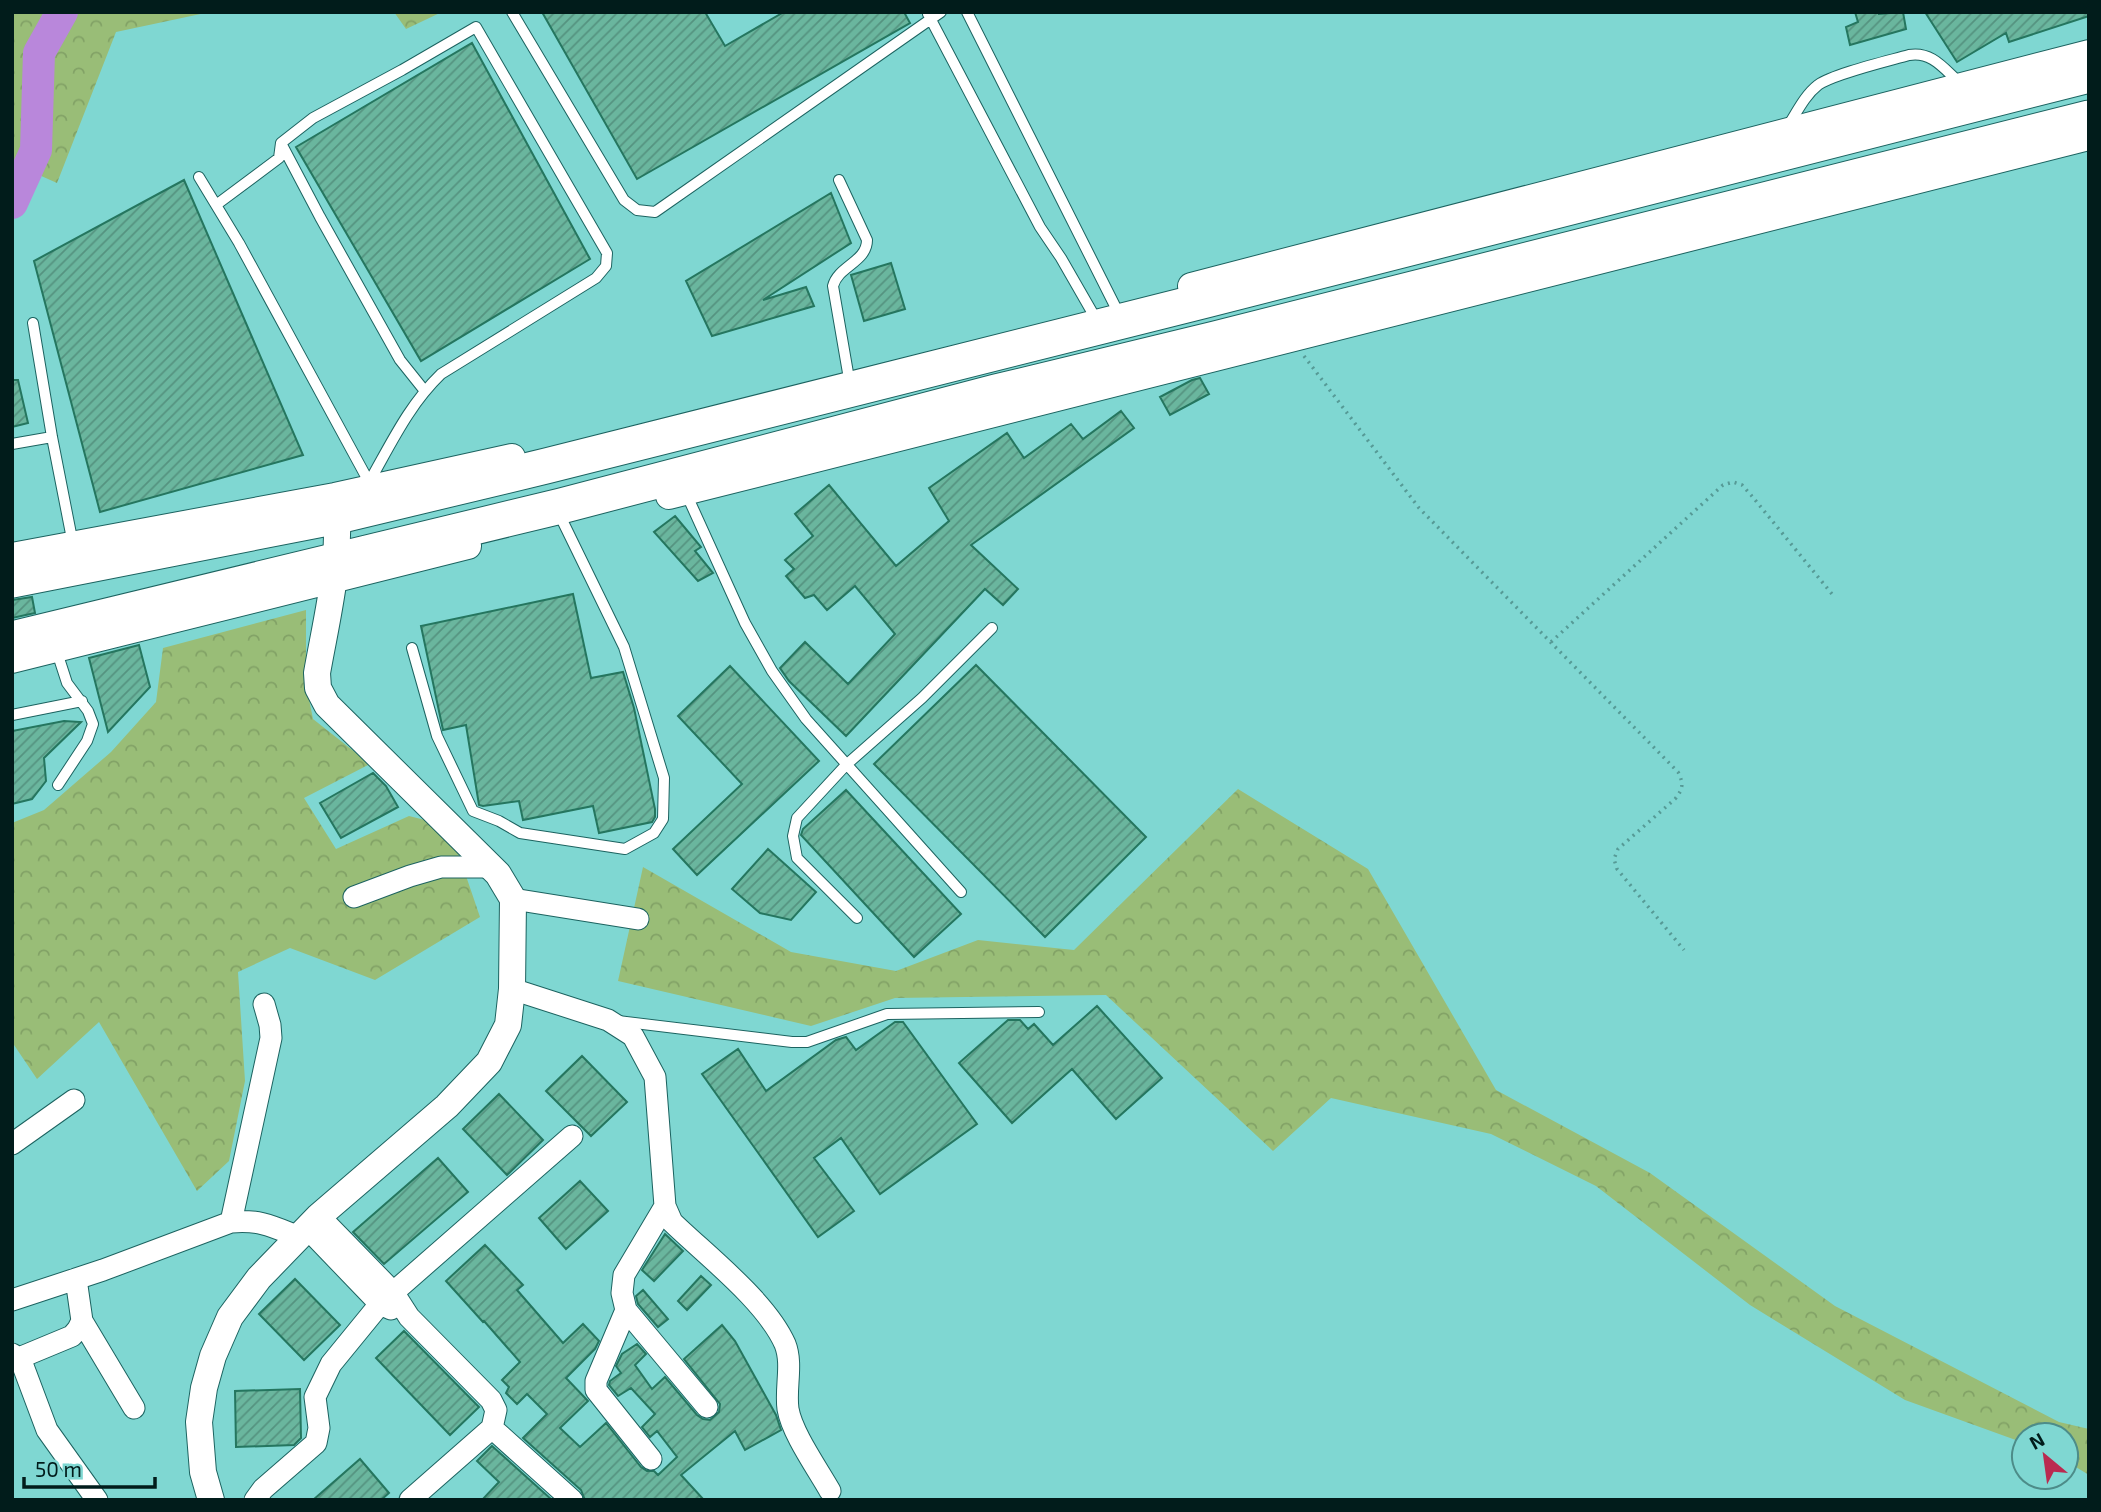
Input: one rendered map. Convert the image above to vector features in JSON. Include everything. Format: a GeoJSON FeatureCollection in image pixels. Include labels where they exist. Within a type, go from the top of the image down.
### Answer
{"type":"FeatureCollection","features":[{"type":"Feature","properties":{"kind":"highway"},"geometry":{"type":"LineString","coordinates":[[12,580],[336,506],[546,466],[2089,75]]}},
{"type":"Feature","properties":{"kind":"highway"},"geometry":{"type":"LineString","coordinates":[[12,639],[335,571],[561,506],[996,393],[2089,118]]}},
{"type":"Feature","properties":{"kind":"street"},"geometry":{"type":"LineString","coordinates":[[12,556],[73,544],[336,506],[367,486],[520,455],[1104,309],[2089,53]]}},
{"type":"Feature","properties":{"kind":"street"},"geometry":{"type":"LineString","coordinates":[[12,660],[335,571],[563,522],[2089,137]]}},
{"type":"Feature","properties":{"kind":"street"},"geometry":{"type":"LineString","coordinates":[[211,1500],[203,1472],[199,1422],[204,1388],[213,1356],[230,1317],[259,1278],[309,1227],[447,1106],[489,1062],[508,1025],[512,989],[513,908],[498,874],[327,705],[318,688],[317,673],[335,571],[336,506]]}},
{"type":"Feature","properties":{"kind":"street"},"geometry":{"type":"LineString","coordinates":[[354,897],[441,867],[492,867]]}},
{"type":"Feature","properties":{"kind":"street"},"geometry":{"type":"LineString","coordinates":[[513,908],[638,919]]}},
{"type":"Feature","properties":{"kind":"street"},"geometry":{"type":"LineString","coordinates":[[512,989],[608,1020],[633,1036],[654,1077],[664,1206],[671,1222],[756,1301],[772,1321],[786,1347],[789,1373],[788,1408],[793,1425],[830,1491]]}},
{"type":"Feature","properties":{"kind":"street"},"geometry":{"type":"LineString","coordinates":[[231,1223],[271,1038],[264,1004]]}},
{"type":"Feature","properties":{"kind":"street"},"geometry":{"type":"LineString","coordinates":[[12,1144],[74,1100]]}},
{"type":"Feature","properties":{"kind":"street"},"geometry":{"type":"LineString","coordinates":[[255,1500],[263,1489],[316,1443],[319,1428],[315,1397],[331,1364],[387,1298],[572,1136]]}},
{"type":"Feature","properties":{"kind":"street"},"geometry":{"type":"LineString","coordinates":[[664,1206],[624,1275],[622,1293],[626,1310],[707,1407]]}},
{"type":"Feature","properties":{"kind":"street"},"geometry":{"type":"LineString","coordinates":[[14,1297],[76,1279],[231,1223],[247,1221],[309,1227],[410,1317],[491,1401],[496,1410],[492,1428],[410,1500]]}},
{"type":"Feature","properties":{"kind":"street"},"geometry":{"type":"LineString","coordinates":[[76,1279],[82,1321],[134,1408]]}},
{"type":"Feature","properties":{"kind":"street"},"geometry":{"type":"LineString","coordinates":[[626,1310],[596,1381],[596,1390],[651,1459]]}},
{"type":"Feature","properties":{"kind":"street"},"geometry":{"type":"LineString","coordinates":[[82,1321],[72,1336],[15,1356],[47,1430],[97,1500]]}},
{"type":"Feature","properties":{"kind":"street"},"geometry":{"type":"LineString","coordinates":[[492,1428],[572,1500]]}},
{"type":"Feature","properties":{"kind":"lane"},"geometry":{"type":"LineString","coordinates":[[512,12],[624,200],[637,210],[655,212],[933,14],[1040,227],[1061,258],[1104,309]]}},
{"type":"Feature","properties":{"kind":"lane"},"geometry":{"type":"LineString","coordinates":[[968,12],[988,50],[1104,309]]}},
{"type":"Feature","properties":{"kind":"lane"},"geometry":{"type":"LineString","coordinates":[[216,205],[279,158],[281,143],[313,118],[476,27],[607,253],[607,265],[596,278],[441,374],[413,404],[367,486]]}},
{"type":"Feature","properties":{"kind":"lane"},"geometry":{"type":"LineString","coordinates":[[1784,131],[1819,84],[1909,55],[1920,53],[1931,58],[1963,86]]}},
{"type":"Feature","properties":{"kind":"lane"},"geometry":{"type":"LineString","coordinates":[[281,143],[400,360],[425,390]]}},
{"type":"Feature","properties":{"kind":"lane"},"geometry":{"type":"LineString","coordinates":[[200,177],[367,486]]}},
{"type":"Feature","properties":{"kind":"lane"},"geometry":{"type":"LineString","coordinates":[[839,180],[867,240],[863,254],[835,277],[834,286],[848,373]]}},
{"type":"Feature","properties":{"kind":"lane"},"geometry":{"type":"LineString","coordinates":[[33,323],[73,544]]}},
{"type":"Feature","properties":{"kind":"lane"},"geometry":{"type":"LineString","coordinates":[[12,444],[52,437]]}},
{"type":"Feature","properties":{"kind":"lane"},"geometry":{"type":"LineString","coordinates":[[685,491],[745,623],[772,671],[806,719],[961,892]]}},
{"type":"Feature","properties":{"kind":"lane"},"geometry":{"type":"LineString","coordinates":[[412,648],[437,736],[473,811],[520,833],[625,849],[654,833],[663,819],[664,778],[624,647],[563,522]]}},
{"type":"Feature","properties":{"kind":"lane"},"geometry":{"type":"LineString","coordinates":[[857,918],[797,858],[793,836],[797,818],[846,765],[922,698],[992,628]]}},
{"type":"Feature","properties":{"kind":"lane"},"geometry":{"type":"LineString","coordinates":[[56,649],[67,683],[88,710],[93,724],[87,741],[58,785]]}},
{"type":"Feature","properties":{"kind":"lane"},"geometry":{"type":"LineString","coordinates":[[12,715],[82,701]]}},
{"type":"Feature","properties":{"kind":"lane"},"geometry":{"type":"LineString","coordinates":[[608,1020],[807,1042],[887,1014],[1039,1012]]}},
{"type":"Feature","properties":{"kind":"path"},"geometry":{"type":"LineString","coordinates":[[1291,338],[1419,508],[1678,772],[1683,782],[1682,790],[1618,849],[1614,859],[1617,869],[1684,950]]}},
{"type":"Feature","properties":{"kind":"path"},"geometry":{"type":"LineString","coordinates":[[1551,642],[1723,485],[1733,482],[1742,485],[1751,495],[1832,594]]}},
{"type":"Feature","properties":{"kind":"green space"},"geometry":{"type":"Polygon","coordinates":[[[12,12],[210,12],[116,32],[57,183],[12,163],[12,12]]]}},
{"type":"Feature","properties":{"kind":"green space"},"geometry":{"type":"Polygon","coordinates":[[[394,12],[442,12],[406,29],[394,12]]]}},
{"type":"Feature","properties":{"kind":"green space"},"geometry":{"type":"Polygon","coordinates":[[[306,610],[306,684],[313,719],[370,764],[304,798],[336,849],[409,816],[449,826],[480,917],[375,980],[290,948],[238,972],[245,1081],[229,1161],[197,1191],[99,1022],[37,1079],[12,1042],[12,823],[44,810],[111,752],[156,702],[163,648],[306,610]]]}},
{"type":"Feature","properties":{"kind":"green space"},"geometry":{"type":"Polygon","coordinates":[[[1238,789],[1368,869],[1496,1090],[1650,1173],[1835,1306],[2057,1421],[2010,1421],[2010,1438],[1905,1400],[1750,1305],[1596,1186],[1491,1134],[1331,1098],[1273,1151],[1106,995],[895,998],[811,1026],[618,981],[643,867],[791,952],[896,971],[978,940],[1074,950],[1238,789]]]}},
{"type":"Feature","properties":{"kind":"green space"},"geometry":{"type":"Polygon","coordinates":[[[2080,1427],[2089,1429],[2089,1475],[2080,1470],[2080,1427]]]}},
{"type":"Feature","properties":{"kind":"building"},"geometry":{"type":"Polygon","coordinates":[[[542,12],[705,12],[725,46],[784,12],[904,12],[910,23],[637,179],[542,12]]]}},
{"type":"Feature","properties":{"kind":"building"},"geometry":{"type":"Polygon","coordinates":[[[1855,12],[1903,12],[1906,29],[1850,45],[1846,27],[1858,22],[1855,12]]]}},
{"type":"Feature","properties":{"kind":"building"},"geometry":{"type":"Polygon","coordinates":[[[1925,12],[2089,12],[2089,16],[2009,42],[2006,33],[1957,62],[1925,12]]]}},
{"type":"Feature","properties":{"kind":"building"},"geometry":{"type":"Polygon","coordinates":[[[472,43],[590,259],[421,361],[296,147],[472,43]]]}},
{"type":"Feature","properties":{"kind":"building"},"geometry":{"type":"Polygon","coordinates":[[[184,180],[303,455],[100,512],[34,261],[184,180]]]}},
{"type":"Feature","properties":{"kind":"building"},"geometry":{"type":"Polygon","coordinates":[[[831,193],[851,243],[763,300],[806,287],[814,306],[712,336],[686,281],[831,193]]]}},
{"type":"Feature","properties":{"kind":"building"},"geometry":{"type":"Polygon","coordinates":[[[891,263],[905,309],[864,321],[851,275],[891,263]]]}},
{"type":"Feature","properties":{"kind":"building"},"geometry":{"type":"Polygon","coordinates":[[[1200,378],[1209,394],[1170,415],[1160,397],[1200,378]]]}},
{"type":"Feature","properties":{"kind":"building"},"geometry":{"type":"Polygon","coordinates":[[[12,380],[18,380],[28,423],[12,427],[12,380]]]}},
{"type":"Feature","properties":{"kind":"building"},"geometry":{"type":"Polygon","coordinates":[[[1121,411],[1134,428],[971,545],[1018,589],[1003,605],[985,589],[846,736],[789,681],[780,668],[805,642],[848,684],[895,634],[855,586],[827,610],[814,595],[805,598],[786,576],[794,569],[785,560],[813,536],[795,514],[829,485],[896,566],[949,521],[929,488],[1007,433],[1024,458],[1071,424],[1083,439],[1121,411]]]}},
{"type":"Feature","properties":{"kind":"building"},"geometry":{"type":"Polygon","coordinates":[[[675,516],[701,547],[695,551],[713,573],[698,581],[654,532],[675,516]]]}},
{"type":"Feature","properties":{"kind":"building"},"geometry":{"type":"Polygon","coordinates":[[[573,594],[591,678],[623,672],[634,708],[655,809],[652,822],[599,833],[593,806],[523,820],[519,801],[479,805],[466,725],[443,730],[421,626],[573,594]]]}},
{"type":"Feature","properties":{"kind":"building"},"geometry":{"type":"Polygon","coordinates":[[[32,597],[35,613],[12,618],[12,600],[32,597]]]}},
{"type":"Feature","properties":{"kind":"building"},"geometry":{"type":"Polygon","coordinates":[[[139,645],[150,687],[108,732],[89,658],[139,645]]]}},
{"type":"Feature","properties":{"kind":"building"},"geometry":{"type":"Polygon","coordinates":[[[976,665],[1146,837],[1045,937],[874,764],[976,665]]]}},
{"type":"Feature","properties":{"kind":"building"},"geometry":{"type":"Polygon","coordinates":[[[730,666],[819,761],[697,875],[673,849],[742,784],[678,716],[730,666]]]}},
{"type":"Feature","properties":{"kind":"building"},"geometry":{"type":"Polygon","coordinates":[[[64,721],[81,722],[44,758],[46,781],[32,799],[12,804],[12,731],[64,721]]]}},
{"type":"Feature","properties":{"kind":"building"},"geometry":{"type":"Polygon","coordinates":[[[373,773],[386,786],[398,807],[341,838],[320,803],[373,773]]]}},
{"type":"Feature","properties":{"kind":"building"},"geometry":{"type":"Polygon","coordinates":[[[846,790],[961,914],[914,957],[801,835],[803,829],[846,790]]]}},
{"type":"Feature","properties":{"kind":"building"},"geometry":{"type":"Polygon","coordinates":[[[768,849],[816,892],[791,920],[760,913],[732,889],[768,849]]]}},
{"type":"Feature","properties":{"kind":"building"},"geometry":{"type":"Polygon","coordinates":[[[1097,1006],[1162,1078],[1116,1119],[1072,1069],[1012,1123],[959,1063],[1008,1020],[1020,1020],[1028,1029],[1034,1024],[1053,1045],[1097,1006]]]}},
{"type":"Feature","properties":{"kind":"building"},"geometry":{"type":"Polygon","coordinates":[[[895,1022],[903,1022],[977,1124],[880,1194],[841,1138],[814,1158],[854,1211],[818,1237],[702,1074],[738,1049],[766,1091],[836,1040],[846,1037],[856,1050],[895,1022]]]}},
{"type":"Feature","properties":{"kind":"building"},"geometry":{"type":"Polygon","coordinates":[[[582,1056],[627,1102],[591,1136],[546,1091],[582,1056]]]}},
{"type":"Feature","properties":{"kind":"building"},"geometry":{"type":"Polygon","coordinates":[[[499,1094],[543,1140],[507,1175],[463,1129],[499,1094]]]}},
{"type":"Feature","properties":{"kind":"building"},"geometry":{"type":"Polygon","coordinates":[[[438,1158],[468,1192],[384,1264],[353,1232],[438,1158]]]}},
{"type":"Feature","properties":{"kind":"building"},"geometry":{"type":"Polygon","coordinates":[[[580,1181],[608,1211],[566,1249],[539,1218],[580,1181]]]}},
{"type":"Feature","properties":{"kind":"building"},"geometry":{"type":"Polygon","coordinates":[[[665,1234],[683,1251],[654,1281],[642,1270],[665,1234]]]}},
{"type":"Feature","properties":{"kind":"building"},"geometry":{"type":"Polygon","coordinates":[[[485,1245],[523,1285],[517,1290],[563,1343],[583,1324],[599,1341],[595,1349],[566,1378],[588,1401],[560,1428],[580,1447],[606,1423],[641,1467],[658,1475],[677,1457],[657,1431],[650,1437],[642,1427],[655,1414],[631,1388],[618,1396],[609,1385],[610,1381],[621,1373],[616,1366],[622,1354],[637,1344],[646,1354],[635,1365],[652,1389],[665,1377],[697,1415],[710,1420],[719,1412],[720,1404],[684,1359],[722,1325],[735,1341],[776,1415],[781,1430],[745,1450],[735,1431],[681,1475],[704,1500],[585,1500],[581,1490],[523,1438],[547,1414],[527,1394],[517,1404],[506,1393],[509,1387],[502,1380],[520,1362],[446,1281],[485,1245]]]}},
{"type":"Feature","properties":{"kind":"building"},"geometry":{"type":"Polygon","coordinates":[[[701,1276],[711,1285],[687,1310],[678,1301],[701,1276]]]}},
{"type":"Feature","properties":{"kind":"building"},"geometry":{"type":"Polygon","coordinates":[[[295,1279],[340,1325],[304,1360],[259,1314],[295,1279]]]}},
{"type":"Feature","properties":{"kind":"building"},"geometry":{"type":"Polygon","coordinates":[[[643,1290],[668,1319],[658,1327],[638,1304],[636,1296],[643,1290]]]}},
{"type":"Feature","properties":{"kind":"building"},"geometry":{"type":"Polygon","coordinates":[[[404,1331],[479,1407],[450,1435],[376,1358],[404,1331]]]}},
{"type":"Feature","properties":{"kind":"building"},"geometry":{"type":"Polygon","coordinates":[[[300,1389],[301,1438],[294,1445],[236,1447],[235,1391],[300,1389]]]}},
{"type":"Feature","properties":{"kind":"building"},"geometry":{"type":"Polygon","coordinates":[[[492,1446],[552,1500],[482,1500],[499,1482],[477,1461],[492,1446]]]}},
{"type":"Feature","properties":{"kind":"building"},"geometry":{"type":"Polygon","coordinates":[[[360,1459],[389,1493],[381,1500],[313,1500],[360,1459]]]}},
{"type":"Feature","properties":{"kind":"waterway"},"geometry":{"type":"LineString","coordinates":[[12,203],[36,150],[39,53],[62,12]]}}]}
